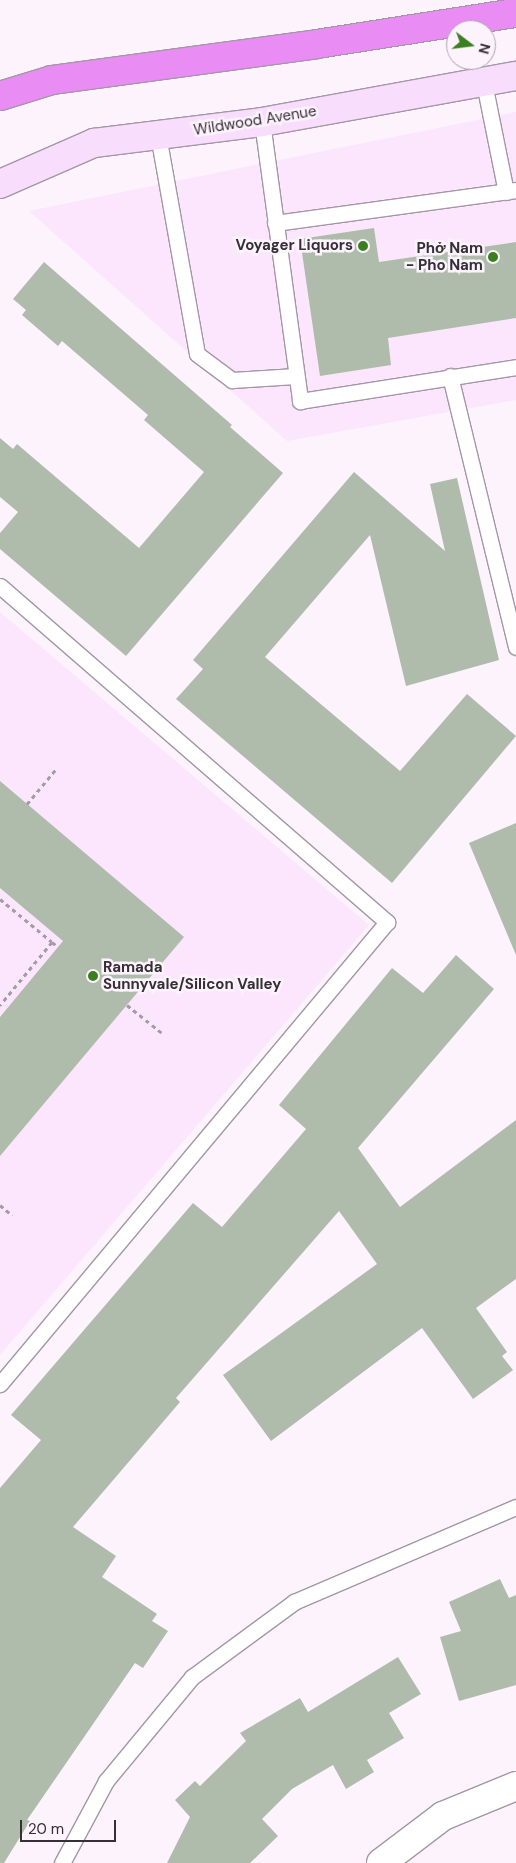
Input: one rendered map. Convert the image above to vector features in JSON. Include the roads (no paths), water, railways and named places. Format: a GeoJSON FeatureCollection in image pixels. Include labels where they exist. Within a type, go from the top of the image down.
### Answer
{"type":"FeatureCollection","features":[{"type":"Feature","properties":{"kind":"highway"},"geometry":{"type":"LineString","coordinates":[[0,96],[52,80],[317,44],[516,13]]}},
{"type":"Feature","properties":{"kind":"street","name":"Wildwood Avenue"},"geometry":{"type":"LineString","coordinates":[[0,184],[94,143],[262,122],[516,76]]}},
{"type":"Feature","properties":{"kind":"street"},"geometry":{"type":"LineString","coordinates":[[381,1863],[443,1816],[516,1786]]}},
{"type":"Feature","properties":{"kind":"lane"},"geometry":{"type":"LineString","coordinates":[[275,223],[511,191],[484,83]]}},
{"type":"Feature","properties":{"kind":"lane"},"geometry":{"type":"LineString","coordinates":[[262,122],[300,401],[516,367]]}},
{"type":"Feature","properties":{"kind":"lane"},"geometry":{"type":"LineString","coordinates":[[158,135],[197,354],[232,380],[296,376]]}},
{"type":"Feature","properties":{"kind":"lane"},"geometry":{"type":"LineString","coordinates":[[450,376],[516,647]]}},
{"type":"Feature","properties":{"kind":"lane"},"geometry":{"type":"LineString","coordinates":[[0,586],[387,922],[0,1384]]}},
{"type":"Feature","properties":{"kind":"lane"},"geometry":{"type":"LineString","coordinates":[[62,1863],[106,1781],[192,1677],[294,1602],[516,1507]]}},
{"type":"Feature","properties":{"kind":"place","name":"Voyager Liquors"},"geometry":{"type":"Point","coordinates":[363,246]}},
{"type":"Feature","properties":{"kind":"place","name":"Phở Nam - Pho Nam"},"geometry":{"type":"Point","coordinates":[493,257]}},
{"type":"Feature","properties":{"kind":"place","name":"Ramada Sunnyvale/Silicon Valley"},"geometry":{"type":"Point","coordinates":[93,976]}}]}
